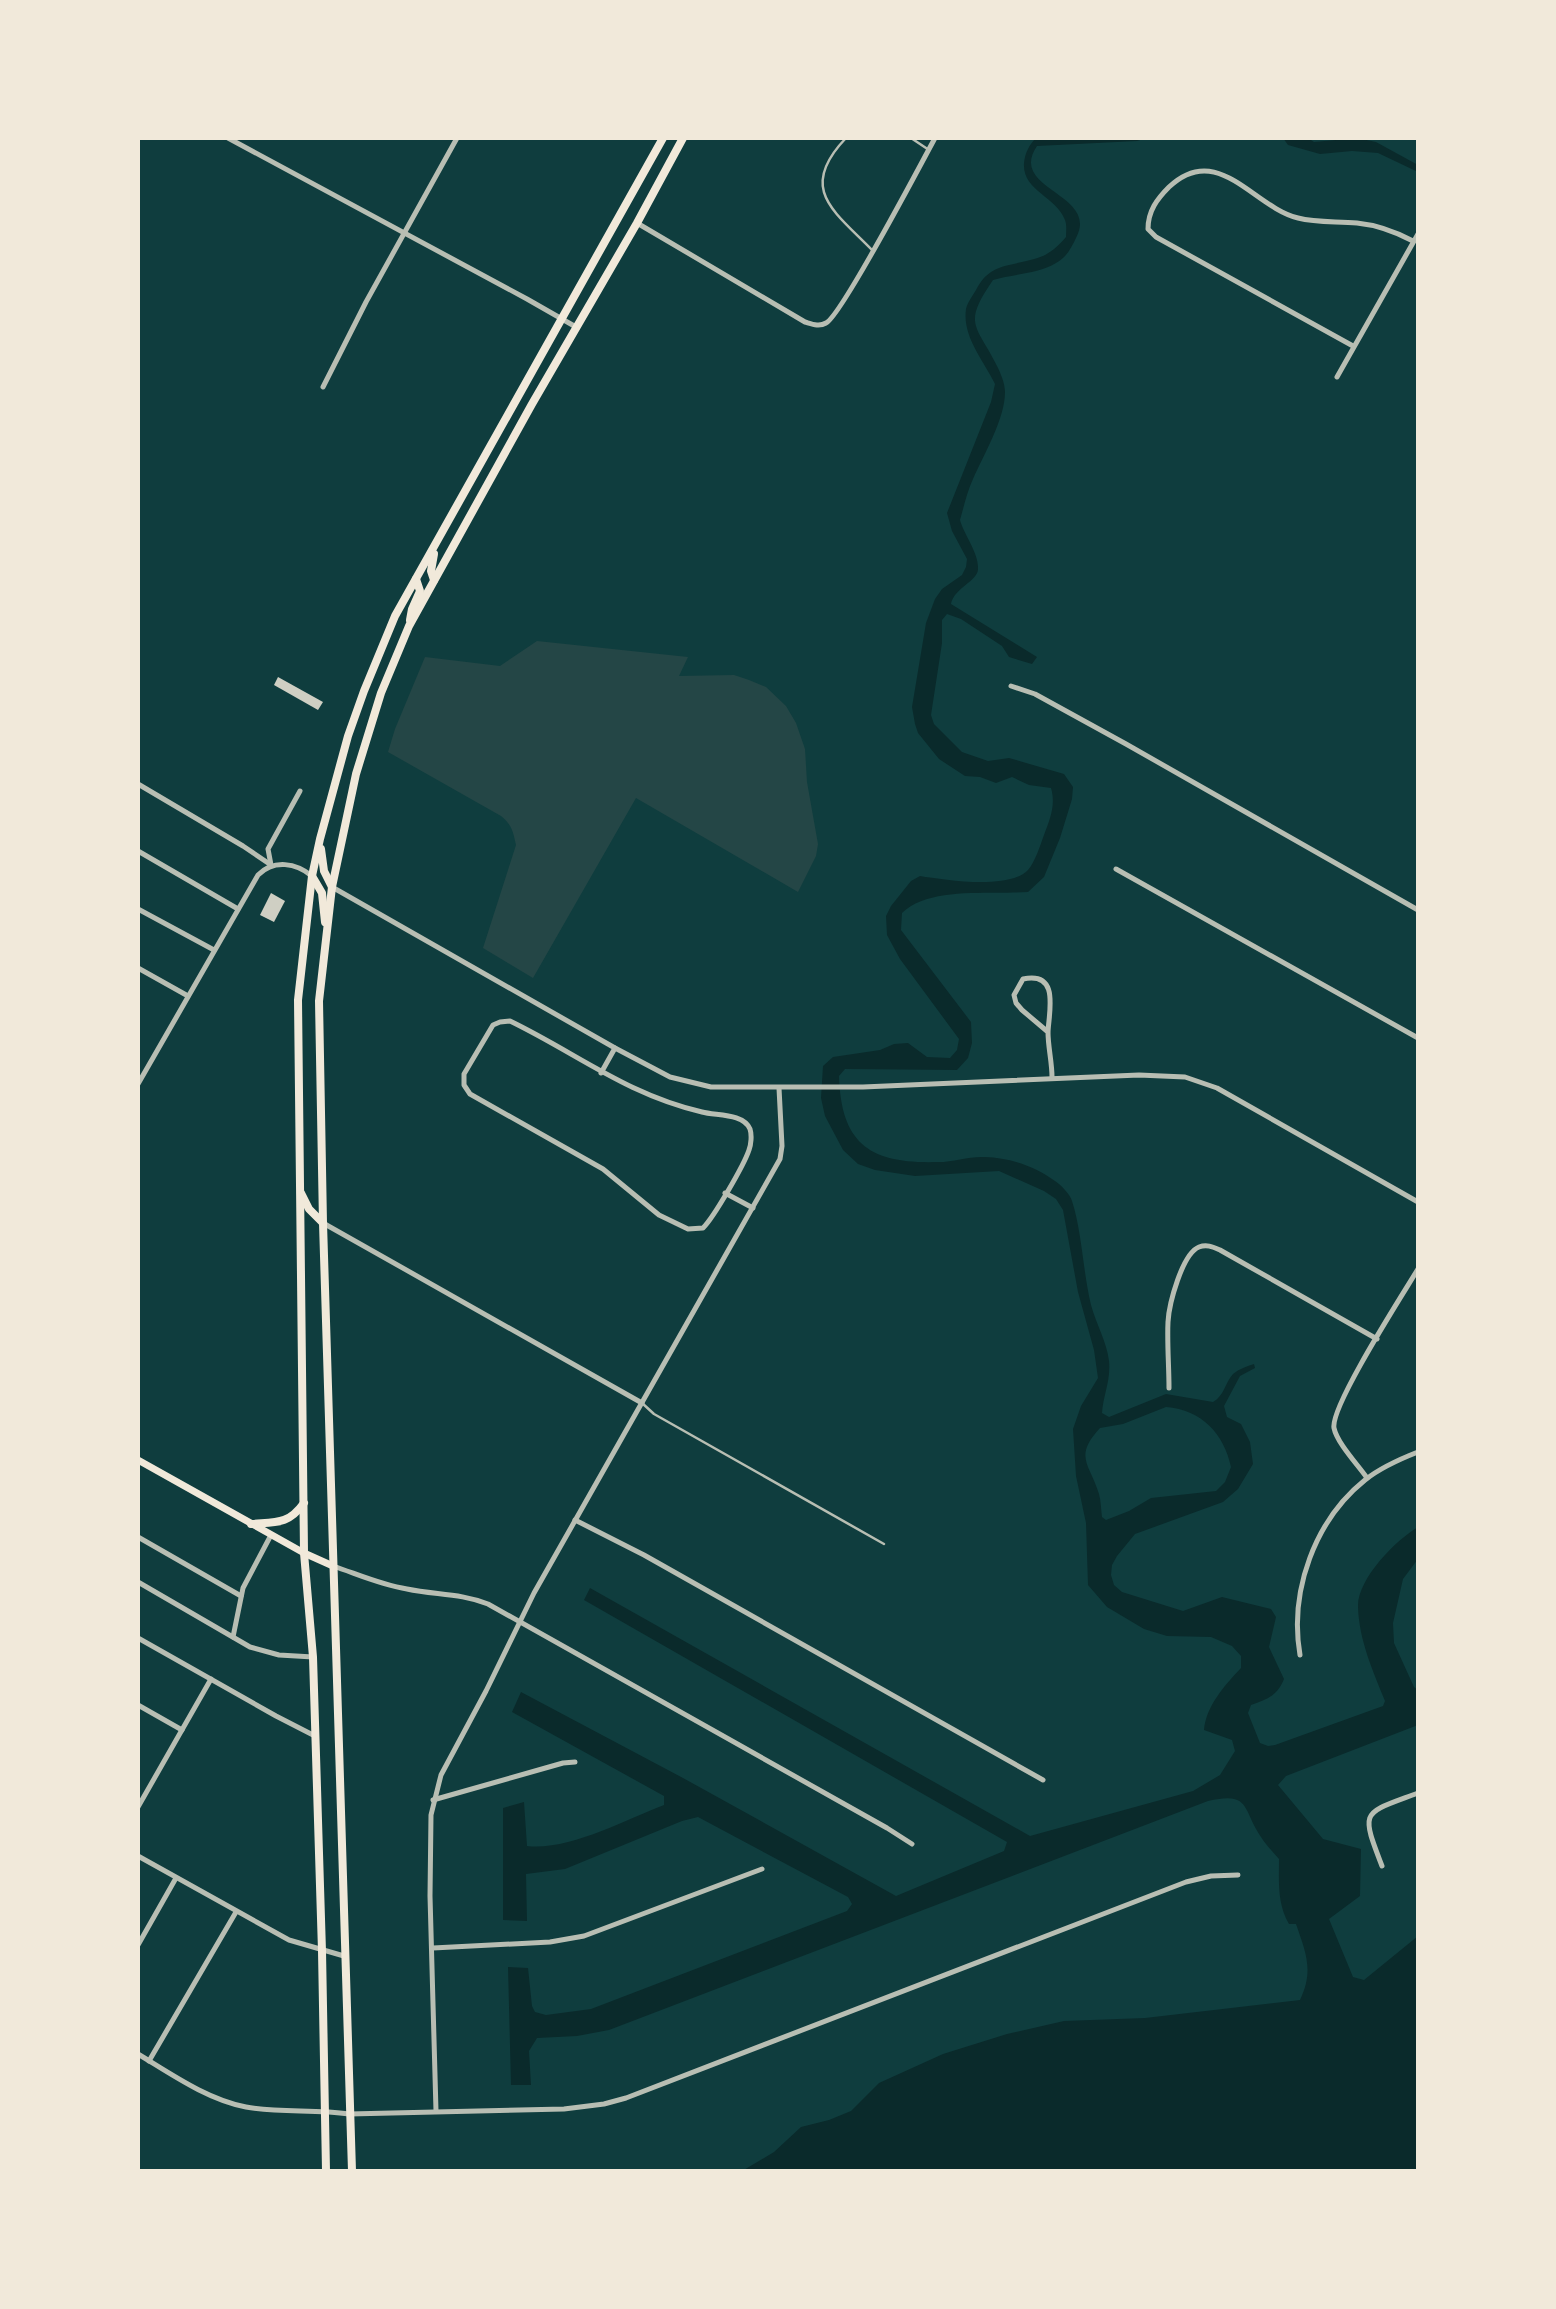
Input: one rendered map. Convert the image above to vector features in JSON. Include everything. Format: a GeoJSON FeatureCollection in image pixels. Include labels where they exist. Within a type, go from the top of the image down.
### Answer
{"type":"FeatureCollection","features":[{"type":"Feature","properties":{"kind":"main road"},"geometry":{"type":"LineString","coordinates":[[326,2171],[313,1657],[303,1553],[299,1187],[298,1000],[312,876],[345,747],[364,691],[396,616],[663,138]]}},
{"type":"Feature","properties":{"kind":"main road"},"geometry":{"type":"LineString","coordinates":[[352,2171],[323,1223],[319,1002],[332,887],[355,774],[382,693],[409,626],[683,138]]}},
{"type":"Feature","properties":{"kind":"main road"},"geometry":{"type":"LineString","coordinates":[[434,579],[431,562],[441,534]]}},
{"type":"Feature","properties":{"kind":"main road"},"geometry":{"type":"LineString","coordinates":[[409,626],[412,609],[420,591],[416,579]]}},
{"type":"Feature","properties":{"kind":"main road"},"geometry":{"type":"LineString","coordinates":[[320,839],[324,871],[332,887]]}},
{"type":"Feature","properties":{"kind":"main road"},"geometry":{"type":"LineString","coordinates":[[312,876],[322,893],[327,928]]}},
{"type":"Feature","properties":{"kind":"main road"},"geometry":{"type":"LineString","coordinates":[[299,1187],[309,1209],[323,1223]]}},
{"type":"Feature","properties":{"kind":"main road"},"geometry":{"type":"LineString","coordinates":[[138,1460],[303,1553],[333,1566]]}},
{"type":"Feature","properties":{"kind":"main road"},"geometry":{"type":"LineString","coordinates":[[251,1524],[285,1521],[296,1513],[303,1503]]}},
{"type":"Feature","properties":{"kind":"street"},"geometry":{"type":"LineString","coordinates":[[228,138],[576,327]]}},
{"type":"Feature","properties":{"kind":"street"},"geometry":{"type":"LineString","coordinates":[[243,147],[248,138]]}},
{"type":"Feature","properties":{"kind":"street"},"geometry":{"type":"LineString","coordinates":[[323,387],[457,138]]}},
{"type":"Feature","properties":{"kind":"street"},"geometry":{"type":"LineString","coordinates":[[637,223],[778,307],[816,325],[827,323],[873,250],[935,138]]}},
{"type":"Feature","properties":{"kind":"street"},"geometry":{"type":"LineString","coordinates":[[1353,346],[1156,237],[1149,229],[1148,216],[1156,202],[1173,183],[1185,176],[1210,170],[1222,173],[1272,208],[1296,218],[1365,224],[1387,229],[1413,241]]}},
{"type":"Feature","properties":{"kind":"street"},"geometry":{"type":"LineString","coordinates":[[1337,377],[1418,234]]}},
{"type":"Feature","properties":{"kind":"street"},"geometry":{"type":"LineString","coordinates":[[1011,686],[1035,694],[1418,910]]}},
{"type":"Feature","properties":{"kind":"street"},"geometry":{"type":"LineString","coordinates":[[138,784],[271,865],[292,865],[312,876]]}},
{"type":"Feature","properties":{"kind":"street"},"geometry":{"type":"LineString","coordinates":[[271,865],[268,849],[300,791]]}},
{"type":"Feature","properties":{"kind":"street"},"geometry":{"type":"LineString","coordinates":[[138,851],[238,909]]}},
{"type":"Feature","properties":{"kind":"street"},"geometry":{"type":"LineString","coordinates":[[138,1084],[258,875],[271,865]]}},
{"type":"Feature","properties":{"kind":"street"},"geometry":{"type":"LineString","coordinates":[[1116,869],[1418,1038]]}},
{"type":"Feature","properties":{"kind":"street"},"geometry":{"type":"LineString","coordinates":[[332,887],[657,1072],[683,1082],[711,1087],[811,1088],[1052,1077],[1174,1075],[1217,1088],[1418,1202]]}},
{"type":"Feature","properties":{"kind":"street"},"geometry":{"type":"LineString","coordinates":[[138,909],[214,950]]}},
{"type":"Feature","properties":{"kind":"street"},"geometry":{"type":"LineString","coordinates":[[138,968],[188,996]]}},
{"type":"Feature","properties":{"kind":"street"},"geometry":{"type":"LineString","coordinates":[[1048,1032],[1016,1003],[1014,995],[1023,979],[1031,977],[1042,980],[1048,987],[1051,999],[1048,1032],[1052,1077]]}},
{"type":"Feature","properties":{"kind":"street"},"geometry":{"type":"LineString","coordinates":[[505,1021],[521,1027],[601,1073],[648,1097],[671,1105],[733,1117],[744,1122],[750,1130],[750,1149],[703,1228],[688,1230],[659,1215],[603,1169],[470,1094],[464,1085],[464,1074],[489,1031],[494,1025],[505,1021]]}},
{"type":"Feature","properties":{"kind":"street"},"geometry":{"type":"LineString","coordinates":[[601,1073],[615,1048]]}},
{"type":"Feature","properties":{"kind":"street"},"geometry":{"type":"LineString","coordinates":[[436,2111],[430,1815],[441,1775],[519,1622],[575,1520],[780,1159],[782,1146],[779,1088]]}},
{"type":"Feature","properties":{"kind":"street"},"geometry":{"type":"LineString","coordinates":[[725,1192],[752,1208]]}},
{"type":"Feature","properties":{"kind":"street"},"geometry":{"type":"LineString","coordinates":[[323,1223],[642,1403]]}},
{"type":"Feature","properties":{"kind":"street"},"geometry":{"type":"LineString","coordinates":[[1169,1388],[1170,1310],[1184,1264],[1189,1255],[1199,1247],[1209,1246],[1220,1250],[1377,1339]]}},
{"type":"Feature","properties":{"kind":"street"},"geometry":{"type":"LineString","coordinates":[[1367,1478],[1339,1439],[1334,1428],[1335,1418],[1418,1269]]}},
{"type":"Feature","properties":{"kind":"street"},"geometry":{"type":"LineString","coordinates":[[1300,1655],[1297,1634],[1300,1594],[1309,1560],[1321,1534],[1336,1510],[1367,1478],[1418,1452]]}},
{"type":"Feature","properties":{"kind":"street"},"geometry":{"type":"LineString","coordinates":[[575,1520],[644,1555],[1043,1780]]}},
{"type":"Feature","properties":{"kind":"street"},"geometry":{"type":"LineString","coordinates":[[233,1637],[246,1579],[271,1535]]}},
{"type":"Feature","properties":{"kind":"street"},"geometry":{"type":"LineString","coordinates":[[138,1537],[241,1596]]}},
{"type":"Feature","properties":{"kind":"street"},"geometry":{"type":"LineString","coordinates":[[333,1566],[404,1589],[464,1596],[488,1604],[912,1844]]}},
{"type":"Feature","properties":{"kind":"street"},"geometry":{"type":"LineString","coordinates":[[138,1582],[250,1647],[279,1655],[313,1657]]}},
{"type":"Feature","properties":{"kind":"street"},"geometry":{"type":"LineString","coordinates":[[138,1638],[315,1735]]}},
{"type":"Feature","properties":{"kind":"street"},"geometry":{"type":"LineString","coordinates":[[138,1807],[211,1679]]}},
{"type":"Feature","properties":{"kind":"street"},"geometry":{"type":"LineString","coordinates":[[138,1705],[182,1730]]}},
{"type":"Feature","properties":{"kind":"street"},"geometry":{"type":"LineString","coordinates":[[433,1800],[563,1763],[575,1762]]}},
{"type":"Feature","properties":{"kind":"street"},"geometry":{"type":"LineString","coordinates":[[1382,1866],[1368,1828],[1370,1816],[1381,1807],[1418,1793]]}},
{"type":"Feature","properties":{"kind":"street"},"geometry":{"type":"LineString","coordinates":[[138,1856],[289,1940],[344,1956]]}},
{"type":"Feature","properties":{"kind":"street"},"geometry":{"type":"LineString","coordinates":[[433,1948],[550,1942],[584,1936],[762,1869]]}},
{"type":"Feature","properties":{"kind":"street"},"geometry":{"type":"LineString","coordinates":[[138,2054],[211,2095],[236,2105],[259,2108],[324,2110],[349,2114],[582,2107],[626,2098],[1186,1882],[1211,1876],[1238,1875]]}},
{"type":"Feature","properties":{"kind":"street"},"geometry":{"type":"LineString","coordinates":[[138,1945],[177,1878]]}},
{"type":"Feature","properties":{"kind":"street"},"geometry":{"type":"LineString","coordinates":[[149,2061],[236,1912]]}},
{"type":"Feature","properties":{"kind":"lane"},"geometry":{"type":"LineString","coordinates":[[846,138],[825,164],[821,178],[823,193],[832,208],[873,250]]}},
{"type":"Feature","properties":{"kind":"lane"},"geometry":{"type":"LineString","coordinates":[[911,138],[929,150]]}},
{"type":"Feature","properties":{"kind":"lane"},"geometry":{"type":"LineString","coordinates":[[642,1403],[654,1414],[884,1545]]}},
{"type":"Feature","properties":{"kind":"shaded area"},"geometry":{"type":"Polygon","coordinates":[[[1036,138],[1147,138],[1137,141],[1037,146],[1031,161],[1034,173],[1076,211],[1080,223],[1076,238],[1063,258],[1041,269],[993,280],[978,307],[975,324],[1001,376],[1005,389],[1004,402],[998,425],[969,489],[960,520],[978,563],[977,573],[956,593],[951,604],[1037,657],[1032,664],[1009,657],[1002,646],[961,619],[947,614],[942,620],[942,643],[931,715],[934,724],[962,752],[988,761],[1009,758],[1064,774],[1073,787],[1072,799],[1044,877],[1028,892],[944,895],[914,904],[902,913],[901,930],[971,1022],[972,1043],[968,1058],[957,1070],[845,1069],[839,1076],[841,1100],[846,1119],[854,1134],[864,1146],[878,1154],[915,1162],[944,1162],[979,1157],[1004,1159],[1039,1171],[1067,1193],[1072,1201],[1078,1226],[1091,1305],[1109,1361],[1102,1413],[1109,1417],[1166,1394],[1213,1402],[1220,1396],[1233,1374],[1254,1364],[1255,1368],[1240,1376],[1224,1406],[1227,1417],[1241,1424],[1250,1442],[1253,1464],[1238,1489],[1223,1502],[1135,1534],[1117,1556],[1111,1575],[1114,1585],[1122,1592],[1183,1611],[1222,1597],[1271,1609],[1276,1617],[1269,1647],[1284,1679],[1275,1693],[1251,1705],[1248,1713],[1260,1743],[1275,1745],[1383,1706],[1385,1701],[1367,1655],[1361,1631],[1359,1596],[1379,1561],[1418,1527],[1418,1559],[1403,1579],[1393,1623],[1394,1643],[1414,1687],[1418,1690],[1418,1725],[1286,1776],[1278,1785],[1323,1839],[1361,1849],[1360,1896],[1329,1919],[1353,1977],[1364,1980],[1418,1936],[1418,2171],[742,2171],[774,2152],[801,2127],[851,2111],[879,2083],[943,2054],[1007,2034],[1064,2021],[1145,2018],[1300,2000],[1307,1980],[1307,1962],[1296,1924],[1289,1924],[1282,1908],[1279,1859],[1261,1837],[1244,1805],[1232,1798],[1208,1801],[609,2030],[577,2036],[537,2038],[529,2051],[531,2085],[511,2085],[508,1967],[528,1968],[535,2012],[546,2015],[591,2009],[847,1911],[852,1904],[848,1897],[698,1817],[682,1821],[565,1869],[526,1874],[527,1921],[503,1920],[503,1808],[524,1802],[527,1846],[543,1846],[560,1844],[596,1833],[664,1805],[664,1796],[512,1712],[521,1692],[896,1896],[1004,1851],[1007,1842],[584,1600],[590,1588],[1030,1836],[1193,1791],[1220,1775],[1235,1751],[1232,1740],[1204,1730],[1212,1704],[1241,1668],[1241,1656],[1232,1646],[1211,1637],[1167,1636],[1144,1629],[1107,1607],[1088,1585],[1086,1523],[1076,1476],[1073,1429],[1081,1406],[1098,1378],[1063,1210],[1056,1199],[1044,1191],[999,1171],[915,1176],[875,1170],[858,1164],[843,1150],[825,1116],[821,1098],[823,1066],[833,1057],[908,1043],[927,1057],[950,1058],[957,1050],[959,1039],[900,959],[887,935],[886,916],[911,881],[920,876],[992,882],[1019,876],[1033,863],[1052,812],[1051,788],[1029,785],[1012,777],[996,783],[980,777],[965,776],[939,759],[918,733],[912,707],[926,623],[935,599],[942,589],[962,575],[966,567],[967,559],[952,531],[947,513],[991,402],[995,384],[967,329],[967,307],[989,273],[1040,257],[1053,250],[1066,237],[1066,222],[1061,212],[1034,187],[1025,173],[1025,156],[1036,138]],[[1166,1407],[1123,1424],[1100,1428],[1092,1438],[1087,1446],[1086,1461],[1099,1494],[1102,1517],[1106,1520],[1151,1498],[1216,1491],[1225,1482],[1231,1467],[1217,1434],[1201,1419],[1179,1409],[1166,1407]]]}},
{"type":"Feature","properties":{"kind":"shaded area"},"geometry":{"type":"Polygon","coordinates":[[[1283,138],[1308,138],[1314,142],[1357,138],[1376,142],[1418,165],[1418,172],[1378,153],[1352,151],[1320,154],[1288,145],[1283,138]]]}},
{"type":"Feature","properties":{"kind":"shaded area"},"geometry":{"type":"Polygon","coordinates":[[[537,641],[688,657],[679,676],[734,675],[766,687],[786,706],[796,723],[805,749],[807,782],[818,844],[816,856],[798,892],[636,798],[533,978],[483,948],[516,845],[512,829],[501,816],[388,752],[425,657],[500,666],[537,641]]]}},
{"type":"Feature","properties":{"kind":"building"},"geometry":{"type":"Polygon","coordinates":[[[278,677],[323,702],[318,710],[274,685],[278,677]]]}},
{"type":"Feature","properties":{"kind":"building"},"geometry":{"type":"Polygon","coordinates":[[[271,893],[285,901],[274,922],[260,915],[271,893]]]}}]}
